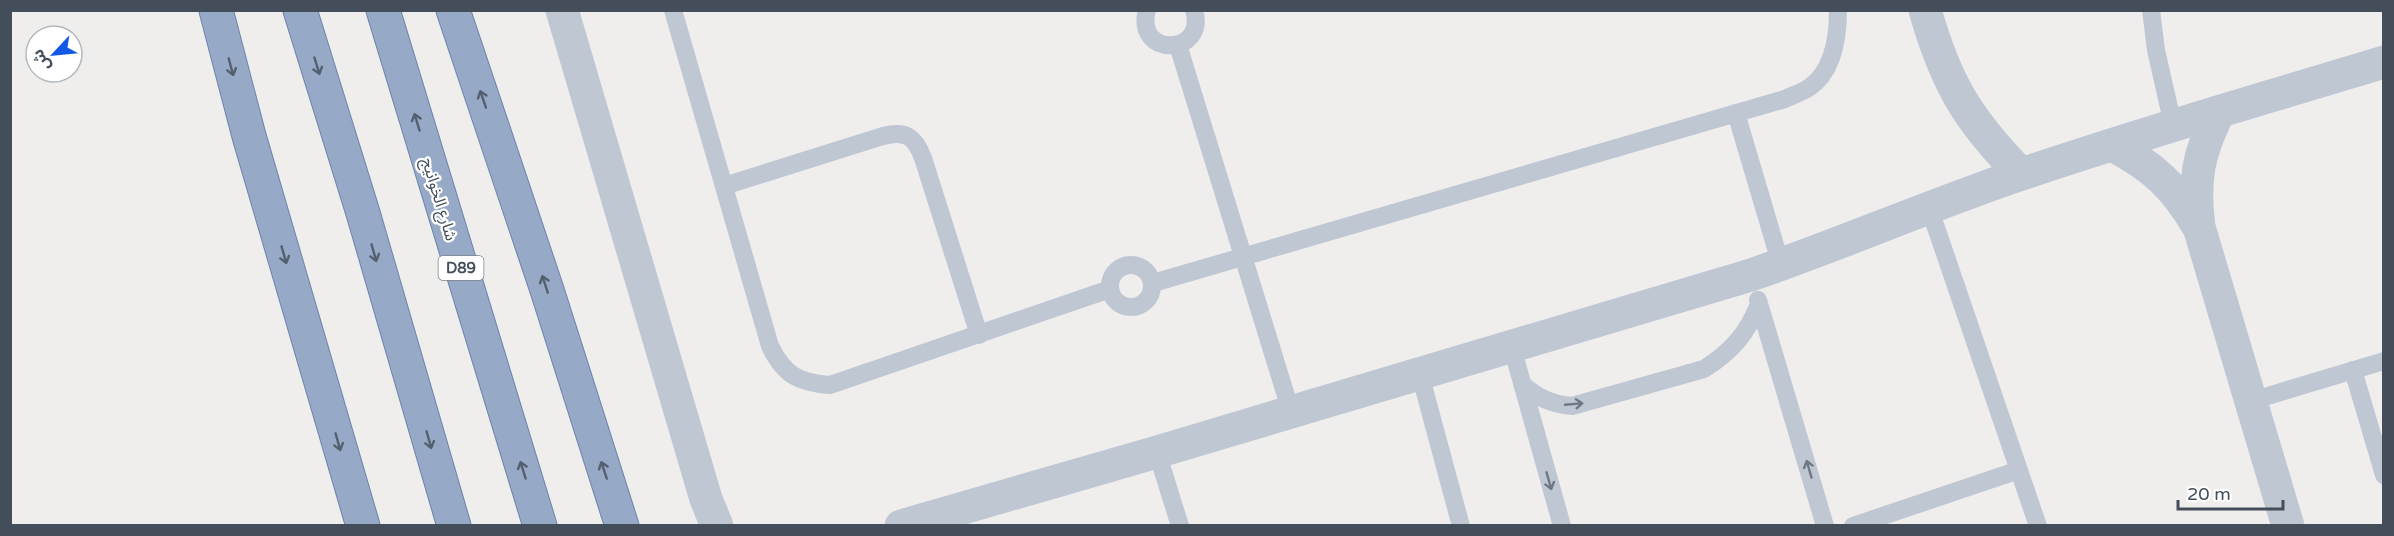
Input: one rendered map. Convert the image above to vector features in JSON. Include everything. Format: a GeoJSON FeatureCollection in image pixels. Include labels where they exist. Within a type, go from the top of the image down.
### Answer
{"type":"FeatureCollection","features":[{"type":"Feature","properties":{"kind":"highway"},"geometry":{"type":"LineString","coordinates":[[216,10],[249,136],[363,525]]}},
{"type":"Feature","properties":{"kind":"highway"},"geometry":{"type":"LineString","coordinates":[[300,10],[363,213],[454,525]]}},
{"type":"Feature","properties":{"kind":"highway","name":"شارع الخوانيج"},"geometry":{"type":"LineString","coordinates":[[383,10],[540,525]]}},
{"type":"Feature","properties":{"kind":"highway"},"geometry":{"type":"LineString","coordinates":[[453,10],[547,290],[622,525]]}},
{"type":"Feature","properties":{"kind":"street"},"geometry":{"type":"LineString","coordinates":[[562,10],[706,499],[717,525]]}},
{"type":"Feature","properties":{"kind":"street"},"geometry":{"type":"LineString","coordinates":[[1925,10],[1943,67],[1964,107],[1990,142],[2021,174]]}},
{"type":"Feature","properties":{"kind":"street"},"geometry":{"type":"LineString","coordinates":[[901,525],[1512,347],[1764,281],[1823,250],[1929,207],[2021,174],[2384,62]]}},
{"type":"Feature","properties":{"kind":"street"},"geometry":{"type":"LineString","coordinates":[[2219,112],[2206,138],[2197,168],[2195,198],[2199,227],[2288,525]]}},
{"type":"Feature","properties":{"kind":"street"},"geometry":{"type":"LineString","coordinates":[[2112,145],[2139,159],[2163,178],[2183,201],[2199,227]]}},
{"type":"Feature","properties":{"kind":"lane"},"geometry":{"type":"LineString","coordinates":[[673,10],[770,346],[778,363],[793,376],[811,384],[830,385],[1110,289]]}},
{"type":"Feature","properties":{"kind":"lane"},"geometry":{"type":"LineString","coordinates":[[1147,10],[1144,23],[1148,34],[1156,42],[1167,46],[1178,45],[1188,39],[1195,30],[1194,10]]}},
{"type":"Feature","properties":{"kind":"lane"},"geometry":{"type":"LineString","coordinates":[[1153,283],[1785,99],[1811,87],[1828,65],[1838,39],[1838,10]]}},
{"type":"Feature","properties":{"kind":"lane"},"geometry":{"type":"LineString","coordinates":[[2151,10],[2156,50],[2174,125]]}},
{"type":"Feature","properties":{"kind":"lane"},"geometry":{"type":"LineString","coordinates":[[1178,45],[1292,412]]}},
{"type":"Feature","properties":{"kind":"lane"},"geometry":{"type":"LineString","coordinates":[[1736,113],[1764,281],[1825,525]]}},
{"type":"Feature","properties":{"kind":"lane"},"geometry":{"type":"LineString","coordinates":[[724,186],[897,132],[909,136],[918,145],[923,158],[979,335]]}},
{"type":"Feature","properties":{"kind":"lane"},"geometry":{"type":"LineString","coordinates":[[1929,207],[2038,525]]}},
{"type":"Feature","properties":{"kind":"lane"},"geometry":{"type":"LineString","coordinates":[[1124,266],[1142,267],[1149,274],[1153,283],[1152,292],[1139,306],[1130,307],[1121,304],[1110,289],[1111,279],[1116,271],[1124,266]]}},
{"type":"Feature","properties":{"kind":"lane"},"geometry":{"type":"LineString","coordinates":[[1522,384],[1536,397],[1554,404],[1572,406],[1704,369],[1723,357],[1751,324],[1764,281]]}},
{"type":"Feature","properties":{"kind":"lane"},"geometry":{"type":"LineString","coordinates":[[1512,347],[1562,525]]}},
{"type":"Feature","properties":{"kind":"lane"},"geometry":{"type":"LineString","coordinates":[[2251,401],[2384,361]]}},
{"type":"Feature","properties":{"kind":"lane"},"geometry":{"type":"LineString","coordinates":[[2353,370],[2384,475]]}},
{"type":"Feature","properties":{"kind":"lane"},"geometry":{"type":"LineString","coordinates":[[1420,374],[1461,525]]}},
{"type":"Feature","properties":{"kind":"lane"},"geometry":{"type":"LineString","coordinates":[[1157,452],[1180,525]]}},
{"type":"Feature","properties":{"kind":"lane"},"geometry":{"type":"LineString","coordinates":[[1853,525],[2019,470]]}}]}
